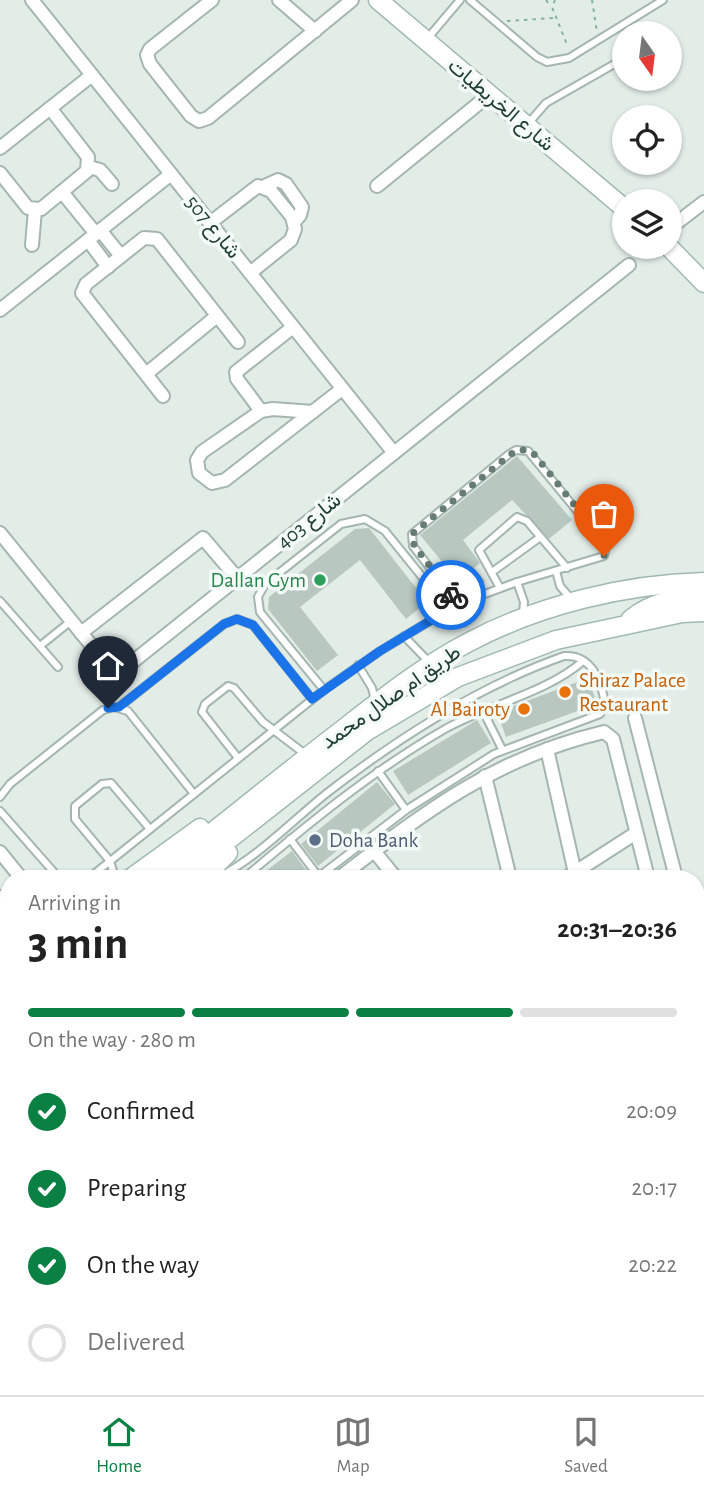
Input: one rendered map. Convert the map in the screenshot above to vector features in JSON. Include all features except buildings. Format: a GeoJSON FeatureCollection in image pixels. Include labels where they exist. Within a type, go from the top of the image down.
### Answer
{"type":"FeatureCollection","features":[{"type":"Feature","properties":{"kind":"street","name":"شارع 507"},"geometry":{"type":"LineString","coordinates":[[32,0],[394,453]]}},
{"type":"Feature","properties":{"kind":"street"},"geometry":{"type":"LineString","coordinates":[[212,0],[150,49],[147,55],[150,64],[196,120],[208,118],[352,0]]}},
{"type":"Feature","properties":{"kind":"street"},"geometry":{"type":"LineString","coordinates":[[279,0],[315,31]]}},
{"type":"Feature","properties":{"kind":"street","name":"شارع الخريطيات"},"geometry":{"type":"LineString","coordinates":[[378,0],[612,198]]}},
{"type":"Feature","properties":{"kind":"street"},"geometry":{"type":"LineString","coordinates":[[0,148],[92,75]]}},
{"type":"Feature","properties":{"kind":"street"},"geometry":{"type":"LineString","coordinates":[[377,186],[489,95]]}},
{"type":"Feature","properties":{"kind":"street"},"geometry":{"type":"LineString","coordinates":[[50,108],[88,157],[89,167]]}},
{"type":"Feature","properties":{"kind":"street"},"geometry":{"type":"LineString","coordinates":[[89,167],[100,170],[111,184]]}},
{"type":"Feature","properties":{"kind":"street"},"geometry":{"type":"LineString","coordinates":[[0,173],[28,208],[35,210],[62,192],[89,167]]}},
{"type":"Feature","properties":{"kind":"street"},"geometry":{"type":"LineString","coordinates":[[0,310],[171,174]]}},
{"type":"Feature","properties":{"kind":"street"},"geometry":{"type":"LineString","coordinates":[[210,223],[254,187],[265,186],[273,181],[282,181],[298,198],[302,211],[294,222],[291,240],[250,273]]}},
{"type":"Feature","properties":{"kind":"street"},"geometry":{"type":"LineString","coordinates":[[62,192],[94,235],[108,267]]}},
{"type":"Feature","properties":{"kind":"street"},"geometry":{"type":"LineString","coordinates":[[682,218],[704,201]]}},
{"type":"Feature","properties":{"kind":"street"},"geometry":{"type":"LineString","coordinates":[[32,245],[35,210]]}},
{"type":"Feature","properties":{"kind":"street"},"geometry":{"type":"LineString","coordinates":[[94,235],[121,256]]}},
{"type":"Feature","properties":{"kind":"street"},"geometry":{"type":"LineString","coordinates":[[163,396],[82,293],[86,284],[144,238],[154,237],[238,342]]}},
{"type":"Feature","properties":{"kind":"street"},"geometry":{"type":"LineString","coordinates":[[681,259],[704,283]]}},
{"type":"Feature","properties":{"kind":"street","name":"شارع 403"},"geometry":{"type":"LineString","coordinates":[[2,541],[106,662],[122,666],[130,664],[629,265]]}},
{"type":"Feature","properties":{"kind":"street"},"geometry":{"type":"LineString","coordinates":[[146,374],[217,316]]}},
{"type":"Feature","properties":{"kind":"street"},"geometry":{"type":"LineString","coordinates":[[261,411],[237,379],[236,372],[293,327]]}},
{"type":"Feature","properties":{"kind":"street"},"geometry":{"type":"LineString","coordinates":[[313,412],[273,409],[261,411],[202,452],[197,469],[204,480],[212,483],[225,480],[313,412],[342,389]]}},
{"type":"Feature","properties":{"kind":"street"},"geometry":{"type":"LineString","coordinates":[[81,633],[203,538],[238,579]]}},
{"type":"Feature","properties":{"kind":"street","name":"طريق ام صلال محمد"},"geometry":{"type":"LineString","coordinates":[[189,870],[308,756],[431,663],[521,619],[639,588],[704,582]]}},
{"type":"Feature","properties":{"kind":"street"},"geometry":{"type":"LineString","coordinates":[[625,624],[661,602],[682,598],[704,600]]}},
{"type":"Feature","properties":{"kind":"street","name":"طريق ام صلال محمد"},"geometry":{"type":"LineString","coordinates":[[167,870],[367,731],[426,694],[523,650],[625,624],[704,612]]}},
{"type":"Feature","properties":{"kind":"street"},"geometry":{"type":"LineString","coordinates":[[635,718],[674,870]]}},
{"type":"Feature","properties":{"kind":"street"},"geometry":{"type":"LineString","coordinates":[[349,870],[422,815],[512,761],[601,732],[610,734],[646,870]]}},
{"type":"Feature","properties":{"kind":"street"},"geometry":{"type":"LineString","coordinates":[[547,749],[569,870]]}},
{"type":"Feature","properties":{"kind":"street"},"geometry":{"type":"LineString","coordinates":[[485,776],[508,870]]}},
{"type":"Feature","properties":{"kind":"street"},"geometry":{"type":"LineString","coordinates":[[142,870],[205,824],[246,816]]}},
{"type":"Feature","properties":{"kind":"street"},"geometry":{"type":"LineString","coordinates":[[211,870],[233,848],[246,816]]}},
{"type":"Feature","properties":{"kind":"street"},"geometry":{"type":"LineString","coordinates":[[579,870],[636,833]]}},
{"type":"Feature","properties":{"kind":"street"},"geometry":{"type":"LineString","coordinates":[[374,851],[389,870]]}},
{"type":"Feature","properties":{"kind":"street"},"geometry":{"type":"LineString","coordinates":[[0,852],[15,870]]}},
{"type":"Feature","properties":{"kind":"lane"},"geometry":{"type":"LineString","coordinates":[[426,41],[460,0]]}},
{"type":"Feature","properties":{"kind":"lane"},"geometry":{"type":"LineString","coordinates":[[470,0],[537,57],[559,61],[600,40],[663,0]]}},
{"type":"Feature","properties":{"kind":"lane"},"geometry":{"type":"LineString","coordinates":[[526,127],[531,117],[546,103],[612,65]]}},
{"type":"Feature","properties":{"kind":"lane"},"geometry":{"type":"LineString","coordinates":[[99,870],[312,699],[404,636],[458,604],[517,582],[602,558],[606,554],[606,545],[535,455],[528,450],[516,450],[412,534],[414,545],[458,604]]}},
{"type":"Feature","properties":{"kind":"lane"},"geometry":{"type":"LineString","coordinates":[[324,690],[262,616],[258,597],[265,584],[341,524],[365,519],[381,527],[448,609]]}},
{"type":"Feature","properties":{"kind":"lane"},"geometry":{"type":"LineString","coordinates":[[500,588],[480,553],[480,548],[514,519],[525,519],[538,538],[567,568]]}},
{"type":"Feature","properties":{"kind":"lane"},"geometry":{"type":"LineString","coordinates":[[492,572],[538,538]]}},
{"type":"Feature","properties":{"kind":"lane"},"geometry":{"type":"LineString","coordinates":[[556,571],[562,591],[579,602]]}},
{"type":"Feature","properties":{"kind":"lane"},"geometry":{"type":"LineString","coordinates":[[517,582],[524,602],[521,619]]}},
{"type":"Feature","properties":{"kind":"lane"},"geometry":{"type":"LineString","coordinates":[[0,601],[58,667]]}},
{"type":"Feature","properties":{"kind":"lane"},"geometry":{"type":"LineString","coordinates":[[0,797],[10,784],[103,710],[119,707],[224,624],[237,619],[253,625],[312,699]]}},
{"type":"Feature","properties":{"kind":"lane"},"geometry":{"type":"LineString","coordinates":[[40,646],[71,621]]}},
{"type":"Feature","properties":{"kind":"lane"},"geometry":{"type":"LineString","coordinates":[[404,636],[431,663]]}},
{"type":"Feature","properties":{"kind":"lane"},"geometry":{"type":"LineString","coordinates":[[230,870],[357,771],[444,714],[560,657],[573,656],[595,671],[605,705],[600,714],[502,749],[406,810],[328,870]]}},
{"type":"Feature","properties":{"kind":"lane"},"geometry":{"type":"LineString","coordinates":[[253,870],[378,771],[482,709],[563,675],[583,661]]}},
{"type":"Feature","properties":{"kind":"lane"},"geometry":{"type":"LineString","coordinates":[[358,665],[372,688],[376,704]]}},
{"type":"Feature","properties":{"kind":"lane"},"geometry":{"type":"LineString","coordinates":[[238,758],[202,716],[205,704],[223,689],[234,688],[273,730],[308,756]]}},
{"type":"Feature","properties":{"kind":"lane"},"geometry":{"type":"LineString","coordinates":[[119,707],[128,711],[194,794]]}},
{"type":"Feature","properties":{"kind":"lane"},"geometry":{"type":"LineString","coordinates":[[482,709],[502,749]]}},
{"type":"Feature","properties":{"kind":"lane"},"geometry":{"type":"LineString","coordinates":[[378,771],[406,810]]}},
{"type":"Feature","properties":{"kind":"lane"},"geometry":{"type":"LineString","coordinates":[[113,870],[110,861],[75,819],[73,809],[77,803],[102,784],[111,783],[150,829]]}},
{"type":"Feature","properties":{"kind":"lane"},"geometry":{"type":"LineString","coordinates":[[0,811],[52,870]]}},
{"type":"Feature","properties":{"kind":"lane"},"geometry":{"type":"LineString","coordinates":[[290,839],[312,870]]}},
{"type":"Feature","properties":{"kind":"path"},"geometry":{"type":"LineString","coordinates":[[546,0],[572,56]]}},
{"type":"Feature","properties":{"kind":"path"},"geometry":{"type":"LineString","coordinates":[[552,8],[555,0]]}},
{"type":"Feature","properties":{"kind":"path"},"geometry":{"type":"LineString","coordinates":[[592,0],[593,19],[600,40]]}},
{"type":"Feature","properties":{"kind":"path"},"geometry":{"type":"LineString","coordinates":[[498,25],[510,20],[555,18]]}},
{"type":"Feature","properties":{"kind":"way so far"},"geometry":{"type":"LineString","coordinates":[[451,595],[412,542],[412,534],[512,451],[524,449],[535,455],[606,545],[604,556]]}},
{"type":"Feature","properties":{"kind":"place","name":"Dallan Gym"},"geometry":{"type":"Point","coordinates":[320,580]}},
{"type":"Feature","properties":{"kind":"place","name":"Shiraz Palace Restaurant"},"geometry":{"type":"Point","coordinates":[565,692]}},
{"type":"Feature","properties":{"kind":"place","name":"Al Bairoty"},"geometry":{"type":"Point","coordinates":[524,709]}},
{"type":"Feature","properties":{"kind":"place","name":"Doha Bank"},"geometry":{"type":"Point","coordinates":[315,840]}},
{"type":"Feature","properties":{"kind":"route"},"geometry":{"type":"LineString","coordinates":[[108,708],[119,707],[224,624],[237,619],[253,625],[312,699],[358,665],[458,604],[451,595]]}}]}
